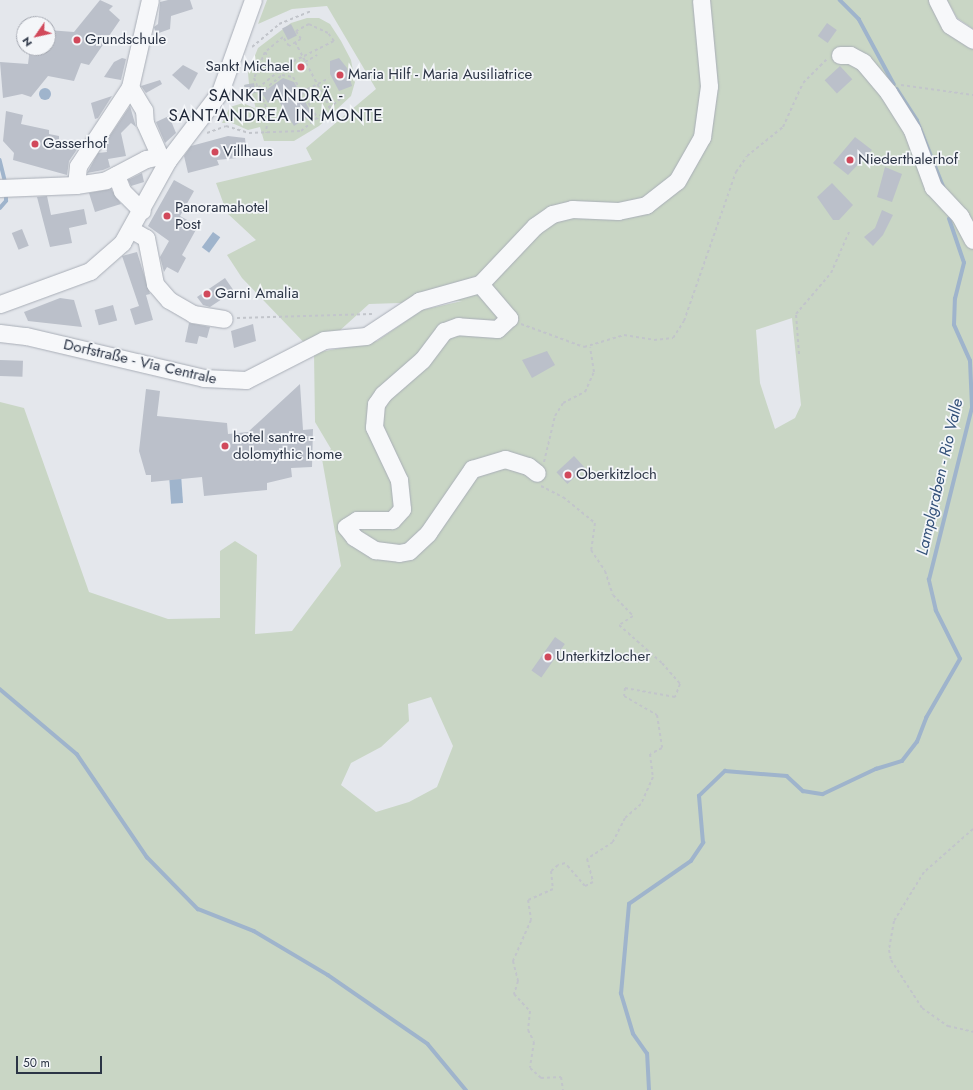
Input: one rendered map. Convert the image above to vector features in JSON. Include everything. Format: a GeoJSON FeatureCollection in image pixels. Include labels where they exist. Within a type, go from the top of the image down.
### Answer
{"type":"FeatureCollection","features":[{"type":"Feature","properties":{"kind":"street"},"geometry":{"type":"LineString","coordinates":[[76,185],[78,166],[130,87],[150,0]]}},
{"type":"Feature","properties":{"kind":"street"},"geometry":{"type":"LineString","coordinates":[[0,304],[90,271],[111,255],[132,230],[142,211],[164,158],[220,92],[253,0]]}},
{"type":"Feature","properties":{"kind":"street"},"geometry":{"type":"LineString","coordinates":[[537,473],[528,466],[505,459],[476,466],[461,480],[428,533],[409,550],[375,550],[354,537],[346,527],[351,521],[392,520],[402,509],[399,480],[374,427],[376,404],[383,394],[422,360],[444,332],[458,326],[497,329],[509,318],[480,284],[535,226],[552,214],[572,209],[633,209],[662,196],[677,181],[702,137],[708,113],[709,86],[701,0]]}},
{"type":"Feature","properties":{"kind":"street"},"geometry":{"type":"LineString","coordinates":[[937,0],[950,25],[973,40]]}},
{"type":"Feature","properties":{"kind":"street"},"geometry":{"type":"LineString","coordinates":[[840,55],[850,55],[863,62],[888,92],[912,130],[933,187],[960,216],[973,240]]}},
{"type":"Feature","properties":{"kind":"street"},"geometry":{"type":"LineString","coordinates":[[130,87],[144,110],[145,123],[164,158]]}},
{"type":"Feature","properties":{"kind":"street"},"geometry":{"type":"LineString","coordinates":[[0,188],[19,186],[76,185],[116,175],[146,159],[164,158]]}},
{"type":"Feature","properties":{"kind":"street"},"geometry":{"type":"LineString","coordinates":[[116,175],[122,191],[142,211]]}},
{"type":"Feature","properties":{"kind":"street"},"geometry":{"type":"LineString","coordinates":[[132,230],[146,238],[155,284],[170,300],[193,314],[224,319]]}},
{"type":"Feature","properties":{"kind":"street","name":"Dorfstraße - Via Centrale"},"geometry":{"type":"LineString","coordinates":[[0,333],[26,336],[204,378],[246,380],[324,340],[366,336],[419,301],[480,284]]}},
{"type":"Feature","properties":{"kind":"path"},"geometry":{"type":"LineString","coordinates":[[249,54],[264,34],[311,11]]}},
{"type":"Feature","properties":{"kind":"path"},"geometry":{"type":"LineString","coordinates":[[258,88],[277,71],[334,41],[318,26],[309,24],[296,31],[301,39],[289,46],[283,37],[265,52],[254,78],[268,114],[266,133]]}},
{"type":"Feature","properties":{"kind":"path"},"geometry":{"type":"LineString","coordinates":[[295,42],[330,108]]}},
{"type":"Feature","properties":{"kind":"path"},"geometry":{"type":"LineString","coordinates":[[265,52],[277,71]]}},
{"type":"Feature","properties":{"kind":"path"},"geometry":{"type":"LineString","coordinates":[[305,62],[317,55]]}},
{"type":"Feature","properties":{"kind":"path"},"geometry":{"type":"LineString","coordinates":[[509,318],[590,347],[624,335],[665,340],[679,331],[736,172],[747,156],[783,127],[795,97],[814,69],[840,55]]}},
{"type":"Feature","properties":{"kind":"path"},"geometry":{"type":"LineString","coordinates":[[260,93],[282,75],[292,77],[318,118]]}},
{"type":"Feature","properties":{"kind":"path"},"geometry":{"type":"LineString","coordinates":[[302,92],[329,78]]}},
{"type":"Feature","properties":{"kind":"path"},"geometry":{"type":"LineString","coordinates":[[888,92],[899,85],[911,84],[973,95]]}},
{"type":"Feature","properties":{"kind":"path"},"geometry":{"type":"LineString","coordinates":[[200,136],[226,126],[249,133],[301,131],[345,95]]}},
{"type":"Feature","properties":{"kind":"path"},"geometry":{"type":"LineString","coordinates":[[799,354],[796,314],[831,273],[848,232]]}},
{"type":"Feature","properties":{"kind":"path"},"geometry":{"type":"LineString","coordinates":[[224,319],[380,313]]}},
{"type":"Feature","properties":{"kind":"path"},"geometry":{"type":"LineString","coordinates":[[563,1090],[561,1077],[541,1078],[530,1068],[534,1042],[528,1030],[530,1011],[514,994],[518,981],[513,961],[531,920],[528,900],[553,889],[551,872],[558,865],[565,863],[585,886],[593,882],[587,859],[613,842],[625,818],[641,804],[653,777],[650,754],[662,748],[657,715],[624,696],[625,688],[675,697],[680,684],[662,663],[618,625],[633,616],[613,595],[605,571],[591,550],[595,523],[563,497],[543,489],[537,473],[546,459],[555,416],[564,403],[585,392],[594,372],[590,347]]}},
{"type":"Feature","properties":{"kind":"path"},"geometry":{"type":"LineString","coordinates":[[973,829],[924,872],[894,921],[889,950],[902,980],[922,1008],[948,1026],[973,1032]]}},
{"type":"Feature","properties":{"kind":"green space"},"geometry":{"type":"Polygon","coordinates":[[[267,0],[929,0],[949,35],[973,49],[973,1090],[0,1090],[0,402],[24,408],[89,592],[168,619],[220,618],[220,551],[235,541],[257,555],[255,634],[292,631],[341,566],[322,459],[331,449],[315,422],[314,353],[242,278],[227,255],[256,240],[227,213],[216,183],[312,160],[306,148],[376,89],[327,6],[292,9],[258,24],[267,0]],[[462,301],[369,304],[315,353],[377,341],[422,310],[462,301]],[[792,318],[756,330],[760,383],[775,429],[795,418],[801,405],[792,318]],[[431,697],[408,704],[409,721],[381,747],[351,763],[341,785],[376,812],[409,802],[437,787],[453,746],[431,697]]]}},
{"type":"Feature","properties":{"kind":"green space"},"geometry":{"type":"Polygon","coordinates":[[[947,0],[973,0],[973,29],[957,18],[947,0]]]}},
{"type":"Feature","properties":{"kind":"green space"},"geometry":{"type":"Polygon","coordinates":[[[307,18],[319,18],[330,24],[341,41],[351,60],[355,82],[351,96],[319,126],[294,141],[264,141],[260,127],[248,130],[232,123],[222,123],[230,107],[243,103],[256,109],[252,94],[247,95],[244,85],[249,84],[248,73],[258,48],[291,23],[307,18]]]}},
{"type":"Feature","properties":{"kind":"water"},"geometry":{"type":"Polygon","coordinates":[[[43,88],[47,88],[51,94],[47,100],[43,100],[39,96],[39,92],[43,88]]]}},
{"type":"Feature","properties":{"kind":"water"},"geometry":{"type":"Polygon","coordinates":[[[213,232],[220,237],[209,253],[202,247],[213,232]]]}},
{"type":"Feature","properties":{"kind":"water"},"geometry":{"type":"Polygon","coordinates":[[[181,474],[183,503],[171,504],[169,475],[181,474]]]}},
{"type":"Feature","properties":{"kind":"building"},"geometry":{"type":"Polygon","coordinates":[[[100,0],[113,6],[109,10],[120,20],[89,65],[81,63],[74,81],[48,76],[31,97],[22,94],[3,98],[0,62],[28,64],[29,56],[56,56],[56,31],[74,32],[100,0]]]}},
{"type":"Feature","properties":{"kind":"building"},"geometry":{"type":"Polygon","coordinates":[[[168,0],[190,0],[193,9],[171,16],[170,29],[156,34],[154,27],[158,24],[160,2],[168,0]]]}},
{"type":"Feature","properties":{"kind":"building"},"geometry":{"type":"Polygon","coordinates":[[[827,23],[837,30],[828,43],[818,36],[827,23]]]}},
{"type":"Feature","properties":{"kind":"building"},"geometry":{"type":"Polygon","coordinates":[[[291,24],[297,36],[288,40],[282,29],[291,24]]]}},
{"type":"Feature","properties":{"kind":"building"},"geometry":{"type":"Polygon","coordinates":[[[122,58],[126,59],[121,80],[104,77],[114,62],[122,58]]]}},
{"type":"Feature","properties":{"kind":"building","name":"Maria Hilf - Maria Ausiliatrice"},"geometry":{"type":"Polygon","coordinates":[[[339,58],[347,68],[352,86],[339,91],[330,74],[330,61],[339,58]]]}},
{"type":"Feature","properties":{"kind":"building"},"geometry":{"type":"Polygon","coordinates":[[[183,65],[198,73],[189,90],[172,75],[183,65]]]}},
{"type":"Feature","properties":{"kind":"building"},"geometry":{"type":"Polygon","coordinates":[[[840,66],[852,79],[837,93],[825,80],[840,66]]]}},
{"type":"Feature","properties":{"kind":"building"},"geometry":{"type":"Polygon","coordinates":[[[283,78],[294,82],[312,114],[294,126],[277,98],[268,103],[262,93],[283,78]]]}},
{"type":"Feature","properties":{"kind":"building"},"geometry":{"type":"Polygon","coordinates":[[[160,80],[162,84],[146,93],[141,86],[160,80]]]}},
{"type":"Feature","properties":{"kind":"building"},"geometry":{"type":"Polygon","coordinates":[[[254,83],[256,93],[246,95],[244,85],[254,83]]]}},
{"type":"Feature","properties":{"kind":"building"},"geometry":{"type":"Polygon","coordinates":[[[112,96],[98,118],[95,119],[91,103],[112,96]]]}},
{"type":"Feature","properties":{"kind":"building"},"geometry":{"type":"Polygon","coordinates":[[[130,106],[136,127],[131,123],[121,133],[126,156],[108,159],[110,167],[87,173],[98,153],[107,152],[105,143],[130,106]]]}},
{"type":"Feature","properties":{"kind":"building","name":"Gasserhof"},"geometry":{"type":"Polygon","coordinates":[[[6,111],[23,115],[21,124],[49,130],[49,134],[59,136],[59,142],[78,148],[69,161],[67,175],[13,160],[14,153],[3,141],[6,111]]]}},
{"type":"Feature","properties":{"kind":"building"},"geometry":{"type":"Polygon","coordinates":[[[169,116],[176,133],[165,143],[156,122],[169,116]]]}},
{"type":"Feature","properties":{"kind":"building","name":"Villhaus"},"geometry":{"type":"Polygon","coordinates":[[[228,136],[245,138],[247,157],[217,160],[219,165],[188,173],[184,156],[191,146],[228,136]]]}},
{"type":"Feature","properties":{"kind":"building","name":"Niederthalerhof"},"geometry":{"type":"Polygon","coordinates":[[[855,137],[872,150],[848,175],[833,163],[855,137]]]}},
{"type":"Feature","properties":{"kind":"building"},"geometry":{"type":"Polygon","coordinates":[[[885,167],[902,174],[892,202],[877,197],[885,167]]]}},
{"type":"Feature","properties":{"kind":"building"},"geometry":{"type":"Polygon","coordinates":[[[142,173],[144,182],[131,186],[128,180],[142,173]]]}},
{"type":"Feature","properties":{"kind":"building"},"geometry":{"type":"Polygon","coordinates":[[[174,180],[194,191],[180,216],[198,226],[182,255],[186,258],[178,273],[167,267],[164,272],[160,257],[169,241],[148,226],[174,180]]]}},
{"type":"Feature","properties":{"kind":"building"},"geometry":{"type":"Polygon","coordinates":[[[832,183],[853,205],[839,220],[833,220],[817,197],[832,183]]]}},
{"type":"Feature","properties":{"kind":"building"},"geometry":{"type":"Polygon","coordinates":[[[111,189],[121,204],[95,212],[89,193],[111,189]]]}},
{"type":"Feature","properties":{"kind":"building"},"geometry":{"type":"Polygon","coordinates":[[[47,196],[51,215],[84,209],[87,224],[69,228],[72,243],[50,247],[37,197],[47,196]]]}},
{"type":"Feature","properties":{"kind":"building"},"geometry":{"type":"Polygon","coordinates":[[[882,210],[893,215],[883,235],[873,246],[864,237],[875,228],[882,210]]]}},
{"type":"Feature","properties":{"kind":"building"},"geometry":{"type":"Polygon","coordinates":[[[22,229],[29,246],[19,250],[12,233],[22,229]]]}},
{"type":"Feature","properties":{"kind":"building"},"geometry":{"type":"Polygon","coordinates":[[[137,252],[150,294],[146,295],[153,320],[135,325],[130,309],[139,306],[122,256],[137,252]]]}},
{"type":"Feature","properties":{"kind":"building"},"geometry":{"type":"Polygon","coordinates":[[[225,278],[234,291],[210,307],[203,305],[197,297],[225,278]]]}},
{"type":"Feature","properties":{"kind":"building"},"geometry":{"type":"Polygon","coordinates":[[[60,298],[74,300],[82,327],[28,321],[24,312],[60,298]]]}},
{"type":"Feature","properties":{"kind":"building"},"geometry":{"type":"Polygon","coordinates":[[[113,305],[117,320],[99,325],[95,310],[113,305]]]}},
{"type":"Feature","properties":{"kind":"building"},"geometry":{"type":"Polygon","coordinates":[[[189,323],[210,327],[207,338],[199,336],[197,344],[185,342],[189,323]]]}},
{"type":"Feature","properties":{"kind":"building"},"geometry":{"type":"Polygon","coordinates":[[[253,324],[256,341],[234,348],[231,331],[253,324]]]}},
{"type":"Feature","properties":{"kind":"building"},"geometry":{"type":"Polygon","coordinates":[[[547,351],[555,365],[532,378],[522,360],[547,351]]]}},
{"type":"Feature","properties":{"kind":"building"},"geometry":{"type":"Polygon","coordinates":[[[0,360],[23,361],[22,377],[0,376],[0,360]]]}},
{"type":"Feature","properties":{"kind":"building","name":"hotel santre - dolomythic home"},"geometry":{"type":"Polygon","coordinates":[[[300,384],[303,430],[313,429],[312,467],[291,468],[292,477],[267,483],[267,490],[204,496],[202,477],[151,482],[151,475],[146,475],[139,451],[146,389],[160,391],[157,416],[227,423],[228,434],[248,432],[300,384]]]}},
{"type":"Feature","properties":{"kind":"building","name":"Oberkitzloch"},"geometry":{"type":"Polygon","coordinates":[[[574,456],[585,468],[567,484],[556,472],[574,456]]]}},
{"type":"Feature","properties":{"kind":"building","name":"Unterkitzlocher"},"geometry":{"type":"Polygon","coordinates":[[[555,637],[565,644],[541,677],[531,671],[555,637]]]}},
{"type":"Feature","properties":{"kind":"waterway","name":"Lamplgraben - Rio Valle"},"geometry":{"type":"LineString","coordinates":[[840,0],[859,19],[894,84]]}},
{"type":"Feature","properties":{"kind":"waterway","name":"Lamplgraben - Rio Valle"},"geometry":{"type":"LineString","coordinates":[[897,89],[917,120],[944,188]]}},
{"type":"Feature","properties":{"kind":"waterway"},"geometry":{"type":"LineString","coordinates":[[0,160],[6,184]]}},
{"type":"Feature","properties":{"kind":"waterway"},"geometry":{"type":"LineString","coordinates":[[0,208],[6,201],[6,192]]}},
{"type":"Feature","properties":{"kind":"waterway","name":"Lamplgraben - Rio Valle"},"geometry":{"type":"LineString","coordinates":[[649,1090],[647,1054],[633,1034],[621,994],[629,904],[691,861],[703,843],[699,796],[725,771],[787,776],[803,791],[823,794],[876,769],[902,761],[917,742],[926,718],[960,659],[936,611],[929,580],[972,407],[970,361],[954,325],[955,299],[964,263],[949,219]]}},
{"type":"Feature","properties":{"kind":"waterway"},"geometry":{"type":"LineString","coordinates":[[0,689],[77,754],[147,857],[198,909],[254,931],[328,975],[428,1044],[466,1090]]}},
{"type":"Feature","properties":{"kind":"place","name":"Grundschule"},"geometry":{"type":"Point","coordinates":[77,40]}},
{"type":"Feature","properties":{"kind":"place","name":"Sankt Michael"},"geometry":{"type":"Point","coordinates":[301,67]}},
{"type":"Feature","properties":{"kind":"place","name":"Maria Hilf - Maria Ausiliatrice"},"geometry":{"type":"Point","coordinates":[340,75]}},
{"type":"Feature","properties":{"kind":"place","name":"Gasserhof"},"geometry":{"type":"Point","coordinates":[35,144]}},
{"type":"Feature","properties":{"kind":"place","name":"Villhaus"},"geometry":{"type":"Point","coordinates":[215,152]}},
{"type":"Feature","properties":{"kind":"place","name":"Niederthalerhof"},"geometry":{"type":"Point","coordinates":[850,160]}},
{"type":"Feature","properties":{"kind":"place","name":"Panoramahotel Post"},"geometry":{"type":"Point","coordinates":[167,216]}},
{"type":"Feature","properties":{"kind":"place","name":"Garni Amalia"},"geometry":{"type":"Point","coordinates":[207,294]}},
{"type":"Feature","properties":{"kind":"place","name":"hotel santre - dolomythic home"},"geometry":{"type":"Point","coordinates":[225,446]}},
{"type":"Feature","properties":{"kind":"place","name":"Oberkitzloch"},"geometry":{"type":"Point","coordinates":[568,475]}},
{"type":"Feature","properties":{"kind":"place","name":"Unterkitzlocher"},"geometry":{"type":"Point","coordinates":[548,657]}},
{"type":"Feature","properties":{"kind":"district","name":"SANKT ANDRÄ - SANT'ANDREA IN MONTE"},"geometry":{"type":"Point","coordinates":[276,106]}}]}
